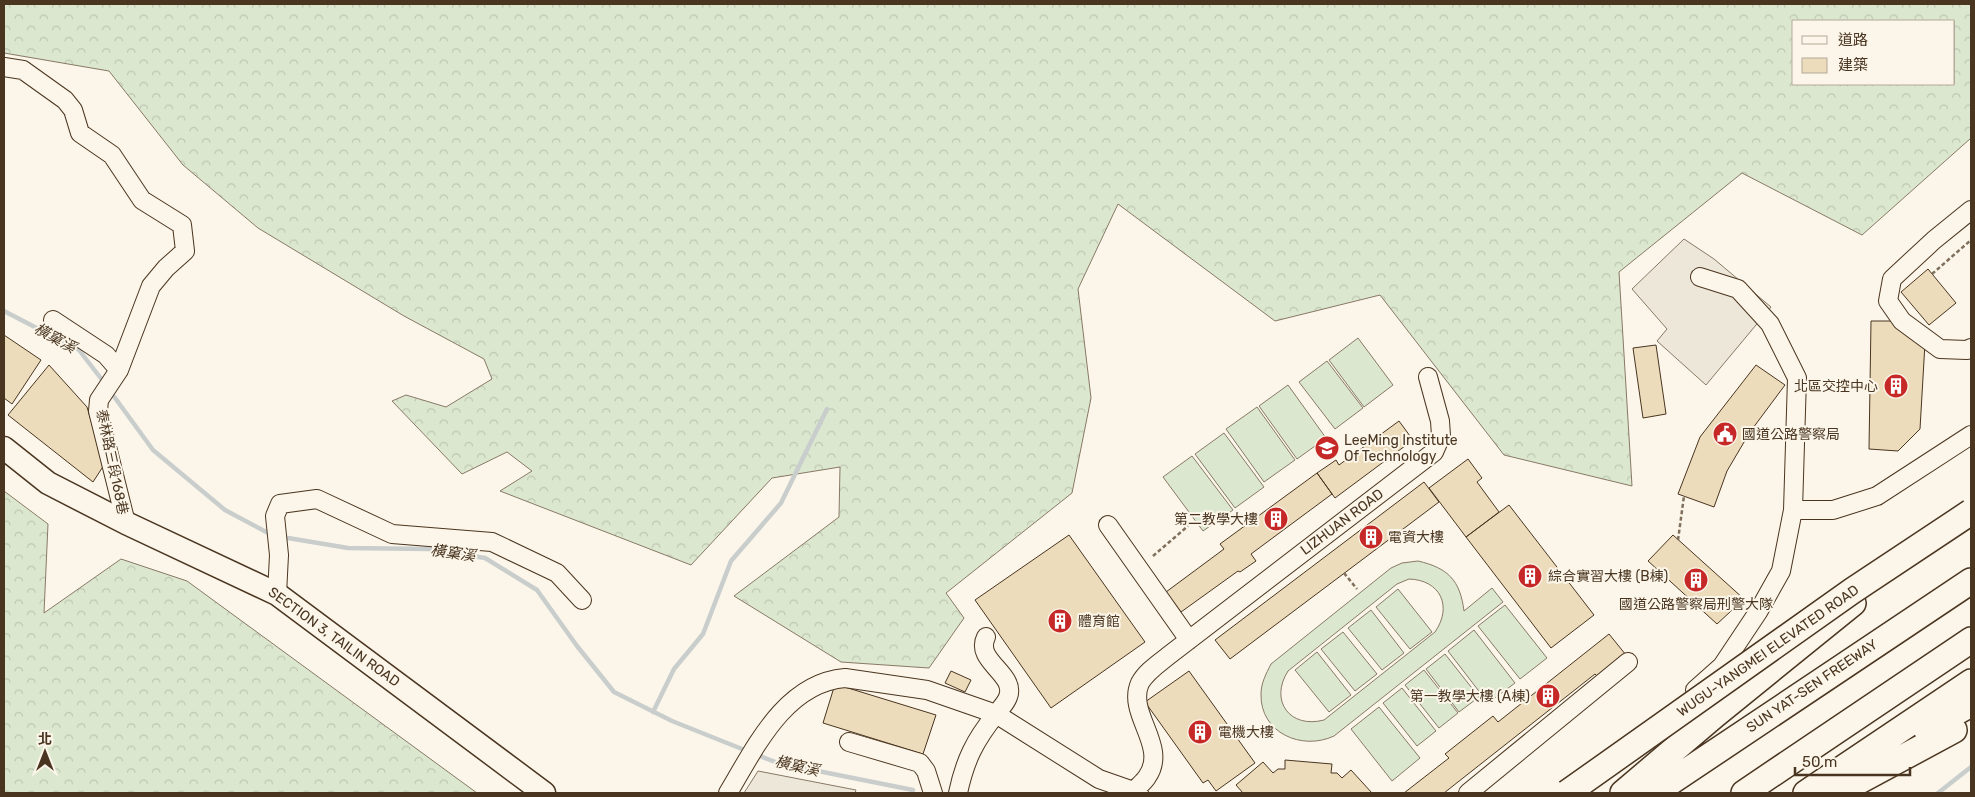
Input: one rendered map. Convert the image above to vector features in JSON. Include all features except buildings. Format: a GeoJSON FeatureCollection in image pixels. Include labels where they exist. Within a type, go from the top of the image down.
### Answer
{"type":"FeatureCollection","features":[{"type":"Feature","properties":{"kind":"highway"},"geometry":{"type":"LineString","coordinates":[[1623,793],[1716,714],[1971,508]]}},
{"type":"Feature","properties":{"kind":"highway","name":"WUGU-YANGMEI ELEVATED ROAD"},"geometry":{"type":"LineString","coordinates":[[1567,793],[1852,591],[1971,512]]}},
{"type":"Feature","properties":{"kind":"highway","name":"SUN YAT-SEN FREEWAY"},"geometry":{"type":"LineString","coordinates":[[1654,793],[1877,642],[1971,581]]}},
{"type":"Feature","properties":{"kind":"highway"},"geometry":{"type":"LineString","coordinates":[[1744,793],[1971,640]]}},
{"type":"Feature","properties":{"kind":"highway"},"geometry":{"type":"LineString","coordinates":[[1806,793],[1971,682]]}},
{"type":"Feature","properties":{"kind":"highway"},"geometry":{"type":"LineString","coordinates":[[1813,793],[1971,704]]}},
{"type":"Feature","properties":{"kind":"highway"},"geometry":{"type":"LineString","coordinates":[[1837,793],[1971,720]]}},
{"type":"Feature","properties":{"kind":"main road","name":"SECTION 3, TAILIN ROAD"},"geometry":{"type":"LineString","coordinates":[[4,448],[48,483],[126,523],[277,594],[544,793]]}},
{"type":"Feature","properties":{"kind":"lane"},"geometry":{"type":"LineString","coordinates":[[4,67],[23,70],[65,100],[74,110],[80,133],[112,155],[142,200],[182,225],[185,251],[166,268],[151,286],[116,374]]}},
{"type":"Feature","properties":{"kind":"lane"},"geometry":{"type":"LineString","coordinates":[[1971,210],[1934,240],[1892,279],[1888,301],[1902,321],[1940,349],[1968,350],[1971,348]]}},
{"type":"Feature","properties":{"kind":"lane"},"geometry":{"type":"LineString","coordinates":[[1562,793],[1647,731],[1722,666],[1758,612],[1781,571],[1793,510],[1797,378],[1770,324],[1738,289],[1700,277]]}},
{"type":"Feature","properties":{"kind":"lane"},"geometry":{"type":"LineString","coordinates":[[53,320],[106,355],[116,374]]}},
{"type":"Feature","properties":{"kind":"lane","name":"泰林路三段168巷"},"geometry":{"type":"LineString","coordinates":[[116,374],[99,400],[98,411],[126,523]]}},
{"type":"Feature","properties":{"kind":"lane","name":"LIZHUAN ROAD"},"geometry":{"type":"LineString","coordinates":[[728,793],[764,735],[791,702],[832,679],[845,678],[927,690],[996,714],[1099,779],[1136,792],[1148,776],[1153,764],[1153,748],[1136,694],[1141,682],[1151,669],[1434,452],[1441,436],[1440,421],[1428,377]]}},
{"type":"Feature","properties":{"kind":"lane"},"geometry":{"type":"LineString","coordinates":[[1793,510],[1833,510],[1877,496],[1971,434]]}},
{"type":"Feature","properties":{"kind":"lane"},"geometry":{"type":"LineString","coordinates":[[277,594],[279,555],[275,516],[280,504],[317,499],[392,534],[492,542],[557,573],[582,600]]}},
{"type":"Feature","properties":{"kind":"lane"},"geometry":{"type":"LineString","coordinates":[[1108,525],[1189,640]]}},
{"type":"Feature","properties":{"kind":"lane"},"geometry":{"type":"LineString","coordinates":[[958,793],[967,759],[979,736],[1008,699],[1008,684],[983,650],[986,637]]}},
{"type":"Feature","properties":{"kind":"lane"},"geometry":{"type":"LineString","coordinates":[[1468,793],[1628,662]]}},
{"type":"Feature","properties":{"kind":"lane"},"geometry":{"type":"LineString","coordinates":[[850,742],[920,763],[926,771],[933,793]]}},
{"type":"Feature","properties":{"kind":"path"},"geometry":{"type":"LineString","coordinates":[[1932,274],[1971,240]]}},
{"type":"Feature","properties":{"kind":"path"},"geometry":{"type":"LineString","coordinates":[[1678,540],[1684,496]]}},
{"type":"Feature","properties":{"kind":"path"},"geometry":{"type":"LineString","coordinates":[[1153,556],[1188,526]]}},
{"type":"Feature","properties":{"kind":"path"},"geometry":{"type":"LineString","coordinates":[[1344,573],[1357,589]]}},
{"type":"Feature","properties":{"kind":"green space"},"geometry":{"type":"Polygon","coordinates":[[[4,4],[1971,4],[1971,138],[1862,235],[1742,173],[1619,272],[1632,486],[1504,455],[1380,295],[1275,321],[1118,204],[1078,289],[1091,398],[1072,493],[946,593],[964,618],[929,668],[841,662],[734,596],[839,517],[840,467],[772,478],[691,565],[500,491],[532,471],[507,452],[462,474],[392,401],[406,395],[446,407],[492,379],[484,359],[404,316],[258,228],[183,165],[109,71],[4,53],[4,4]]]}},
{"type":"Feature","properties":{"kind":"green space"},"geometry":{"type":"Polygon","coordinates":[[[1358,338],[1393,385],[1364,407],[1329,360],[1358,338]]]}},
{"type":"Feature","properties":{"kind":"green space"},"geometry":{"type":"Polygon","coordinates":[[[1327,361],[1363,408],[1335,429],[1299,382],[1327,361]]]}},
{"type":"Feature","properties":{"kind":"green space"},"geometry":{"type":"Polygon","coordinates":[[[1288,385],[1326,438],[1297,459],[1259,406],[1288,385]]]}},
{"type":"Feature","properties":{"kind":"green space"},"geometry":{"type":"Polygon","coordinates":[[[1257,407],[1295,460],[1264,482],[1226,429],[1257,407]]]}},
{"type":"Feature","properties":{"kind":"green space"},"geometry":{"type":"Polygon","coordinates":[[[1224,433],[1264,487],[1235,508],[1195,454],[1224,433]]]}},
{"type":"Feature","properties":{"kind":"green space"},"geometry":{"type":"Polygon","coordinates":[[[1192,456],[1233,510],[1203,531],[1163,477],[1192,456]]]}},
{"type":"Feature","properties":{"kind":"green space"},"geometry":{"type":"Polygon","coordinates":[[[4,491],[48,524],[44,613],[121,559],[187,581],[477,793],[4,793],[4,491]]]}},
{"type":"Feature","properties":{"kind":"green space"},"geometry":{"type":"Polygon","coordinates":[[[1418,561],[1437,567],[1445,572],[1456,583],[1464,611],[1492,588],[1503,602],[1334,736],[1322,740],[1297,740],[1275,728],[1267,719],[1261,694],[1263,682],[1271,664],[1391,568],[1402,563],[1418,561]],[[1409,579],[1397,584],[1288,671],[1281,693],[1282,702],[1286,710],[1301,720],[1312,722],[1324,720],[1435,632],[1443,613],[1443,604],[1436,589],[1420,580],[1409,579]]]}},
{"type":"Feature","properties":{"kind":"green space"},"geometry":{"type":"Polygon","coordinates":[[[1398,589],[1432,632],[1410,649],[1376,607],[1398,589]]]}},
{"type":"Feature","properties":{"kind":"green space"},"geometry":{"type":"Polygon","coordinates":[[[1505,605],[1547,658],[1520,679],[1478,626],[1505,605]]]}},
{"type":"Feature","properties":{"kind":"green space"},"geometry":{"type":"Polygon","coordinates":[[[1371,610],[1404,653],[1382,670],[1348,628],[1371,610]]]}},
{"type":"Feature","properties":{"kind":"green space"},"geometry":{"type":"Polygon","coordinates":[[[1474,630],[1515,683],[1488,703],[1448,651],[1474,630]]]}},
{"type":"Feature","properties":{"kind":"green space"},"geometry":{"type":"Polygon","coordinates":[[[1343,632],[1377,674],[1355,691],[1321,649],[1343,632]]]}},
{"type":"Feature","properties":{"kind":"green space"},"geometry":{"type":"Polygon","coordinates":[[[1317,652],[1351,695],[1329,712],[1295,670],[1317,652]]]}},
{"type":"Feature","properties":{"kind":"green space"},"geometry":{"type":"Polygon","coordinates":[[[1445,654],[1479,697],[1459,712],[1426,669],[1445,654]]]}},
{"type":"Feature","properties":{"kind":"green space"},"geometry":{"type":"Polygon","coordinates":[[[1424,670],[1458,713],[1439,728],[1405,685],[1424,670]]]}},
{"type":"Feature","properties":{"kind":"green space"},"geometry":{"type":"Polygon","coordinates":[[[1402,688],[1436,731],[1417,746],[1383,703],[1402,688]]]}},
{"type":"Feature","properties":{"kind":"green space"},"geometry":{"type":"Polygon","coordinates":[[[1379,707],[1420,758],[1392,781],[1351,729],[1379,707]]]}},
{"type":"Feature","properties":{"kind":"shaded area"},"geometry":{"type":"Polygon","coordinates":[[[1684,239],[1714,259],[1771,307],[1706,385],[1657,341],[1667,329],[1632,289],[1684,239]]]}},
{"type":"Feature","properties":{"kind":"shaded area"},"geometry":{"type":"Polygon","coordinates":[[[758,771],[856,790],[855,793],[744,793],[758,771]]]}},
{"type":"Feature","properties":{"kind":"waterway","name":"橫窠溪"},"geometry":{"type":"LineString","coordinates":[[4,311],[79,350],[106,385]]}},
{"type":"Feature","properties":{"kind":"waterway","name":"橫窠溪"},"geometry":{"type":"LineString","coordinates":[[110,391],[153,450],[225,510],[272,535]]}},
{"type":"Feature","properties":{"kind":"waterway"},"geometry":{"type":"LineString","coordinates":[[653,712],[674,669],[703,634],[731,561],[781,503],[827,409]]}},
{"type":"Feature","properties":{"kind":"waterway","name":"橫窠溪"},"geometry":{"type":"LineString","coordinates":[[282,537],[348,548],[428,549],[485,558],[537,590],[577,646],[614,692],[672,721],[747,751]]}},
{"type":"Feature","properties":{"kind":"waterway","name":"橫窠溪"},"geometry":{"type":"LineString","coordinates":[[757,755],[778,763],[913,790]]}},
{"type":"Feature","properties":{"kind":"waterway"},"geometry":{"type":"LineString","coordinates":[[1938,793],[1971,767]]}},
{"type":"Feature","properties":{"kind":"place","name":"北區交控中心"},"geometry":{"type":"Point","coordinates":[1896,386]}},
{"type":"Feature","properties":{"kind":"place","name":"國道公路警察局"},"geometry":{"type":"Point","coordinates":[1725,434]}},
{"type":"Feature","properties":{"kind":"place","name":"LeeMing Institute Of Technology"},"geometry":{"type":"Point","coordinates":[1327,448]}},
{"type":"Feature","properties":{"kind":"place","name":"第二教學大樓"},"geometry":{"type":"Point","coordinates":[1276,519]}},
{"type":"Feature","properties":{"kind":"place","name":"電資大樓"},"geometry":{"type":"Point","coordinates":[1371,537]}},
{"type":"Feature","properties":{"kind":"place","name":"綜合實習大樓 (B棟)"},"geometry":{"type":"Point","coordinates":[1530,576]}},
{"type":"Feature","properties":{"kind":"place","name":"國道公路警察局刑警大隊"},"geometry":{"type":"Point","coordinates":[1696,580]}},
{"type":"Feature","properties":{"kind":"place","name":"體育館"},"geometry":{"type":"Point","coordinates":[1060,621]}},
{"type":"Feature","properties":{"kind":"place","name":"第一教學大樓 (A棟)"},"geometry":{"type":"Point","coordinates":[1548,696]}},
{"type":"Feature","properties":{"kind":"place","name":"電機大樓"},"geometry":{"type":"Point","coordinates":[1200,732]}}]}
